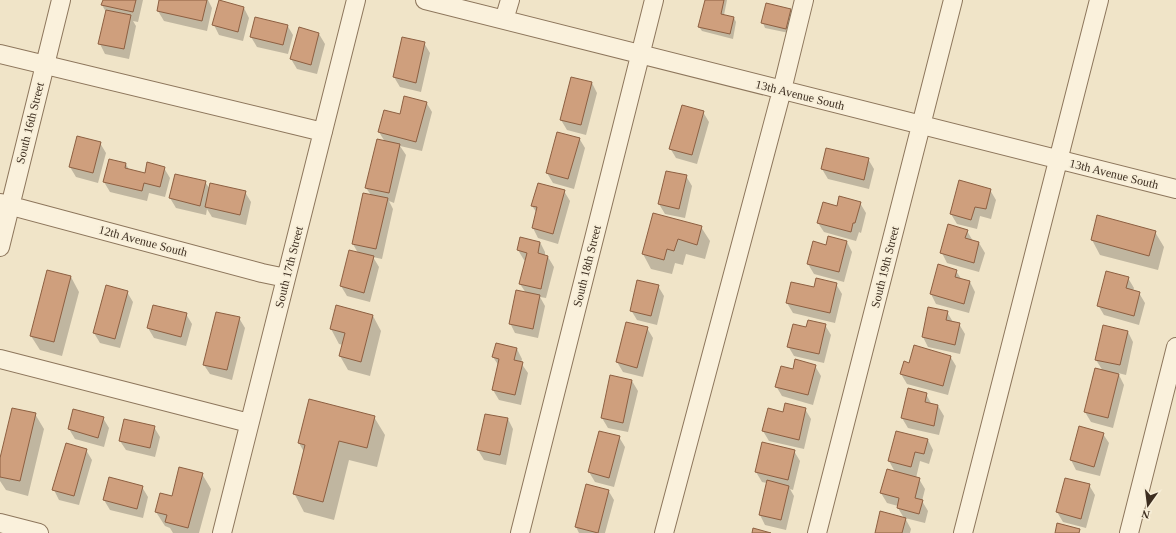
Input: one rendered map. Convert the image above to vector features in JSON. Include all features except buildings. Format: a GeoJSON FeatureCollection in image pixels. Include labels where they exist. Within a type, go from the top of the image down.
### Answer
{"type":"FeatureCollection","features":[{"type":"Feature","properties":{"kind":"street","name":"South 16th Street"},"geometry":{"type":"LineString","coordinates":[[0,247],[5,204],[45,65],[61,0]]}},
{"type":"Feature","properties":{"kind":"street","name":"South 17th Street"},"geometry":{"type":"LineString","coordinates":[[222,533],[356,0]]}},
{"type":"Feature","properties":{"kind":"street","name":"13th Avenue South"},"geometry":{"type":"LineString","coordinates":[[424,0],[1176,189]]}},
{"type":"Feature","properties":{"kind":"street"},"geometry":{"type":"LineString","coordinates":[[504,20],[510,0]]}},
{"type":"Feature","properties":{"kind":"street","name":"South 18th Street"},"geometry":{"type":"LineString","coordinates":[[520,533],[654,0]]}},
{"type":"Feature","properties":{"kind":"street"},"geometry":{"type":"LineString","coordinates":[[664,533],[782,90],[804,0]]}},
{"type":"Feature","properties":{"kind":"street","name":"South 19th Street"},"geometry":{"type":"LineString","coordinates":[[817,533],[953,0]]}},
{"type":"Feature","properties":{"kind":"street"},"geometry":{"type":"LineString","coordinates":[[964,533],[1099,0]]}},
{"type":"Feature","properties":{"kind":"street"},"geometry":{"type":"LineString","coordinates":[[0,54],[323,132]]}},
{"type":"Feature","properties":{"kind":"street","name":"12th Avenue South"},"geometry":{"type":"LineString","coordinates":[[5,204],[262,273],[286,278]]}},
{"type":"Feature","properties":{"kind":"street"},"geometry":{"type":"LineString","coordinates":[[1129,533],[1169,408],[1176,347]]}},
{"type":"Feature","properties":{"kind":"street"},"geometry":{"type":"LineString","coordinates":[[0,359],[249,423]]}},
{"type":"Feature","properties":{"kind":"street"},"geometry":{"type":"LineString","coordinates":[[0,523],[39,533]]}}]}
